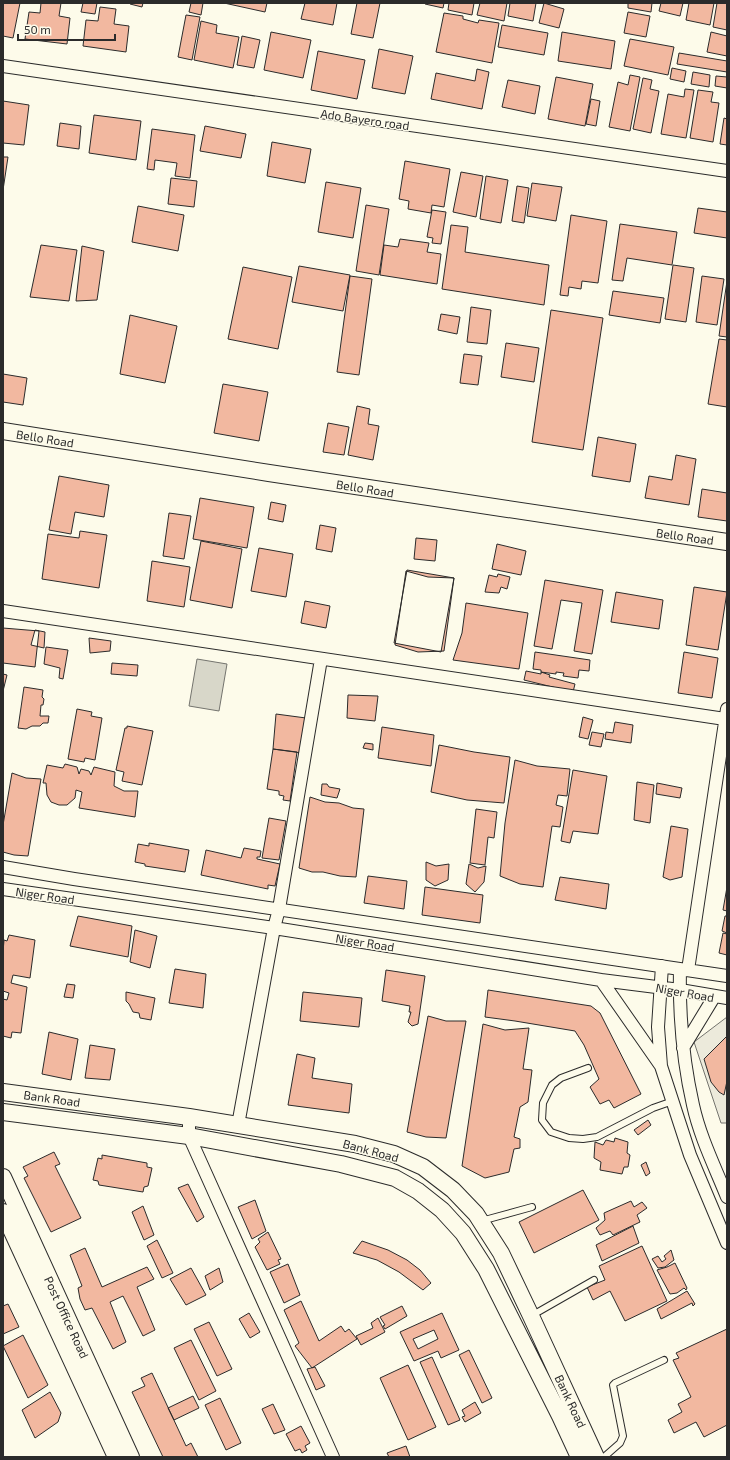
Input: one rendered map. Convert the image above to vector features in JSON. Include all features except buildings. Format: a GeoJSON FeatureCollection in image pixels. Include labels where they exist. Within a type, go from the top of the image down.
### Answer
{"type":"FeatureCollection","features":[{"type":"Feature","properties":{"kind":"street","name":"Ado Bayero road"},"geometry":{"type":"LineString","coordinates":[[3,66],[727,171]]}},
{"type":"Feature","properties":{"kind":"street","name":"Bello Road"},"geometry":{"type":"LineString","coordinates":[[3,431],[727,542]]}},
{"type":"Feature","properties":{"kind":"street"},"geometry":{"type":"LineString","coordinates":[[3,611],[321,658],[726,714],[680,990],[683,1048],[693,1106],[727,1197]]}},
{"type":"Feature","properties":{"kind":"street"},"geometry":{"type":"LineString","coordinates":[[238,1125],[274,928],[279,909],[321,658]]}},
{"type":"Feature","properties":{"kind":"street","name":"Niger Road"},"geometry":{"type":"LineString","coordinates":[[3,867],[74,879],[727,976]]}},
{"type":"Feature","properties":{"kind":"street"},"geometry":{"type":"LineString","coordinates":[[71,898],[74,879]]}},
{"type":"Feature","properties":{"kind":"street","name":"Niger Road"},"geometry":{"type":"LineString","coordinates":[[3,889],[274,928],[602,980],[660,987],[727,998]]}},
{"type":"Feature","properties":{"kind":"street"},"geometry":{"type":"LineString","coordinates":[[662,966],[658,1027],[661,1066],[690,1155],[727,1243]]}},
{"type":"Feature","properties":{"kind":"street"},"geometry":{"type":"LineString","coordinates":[[602,980],[661,1066]]}},
{"type":"Feature","properties":{"kind":"street"},"geometry":{"type":"LineString","coordinates":[[683,1048],[714,997]]}},
{"type":"Feature","properties":{"kind":"street","name":"Bank Road"},"geometry":{"type":"LineString","coordinates":[[3,1092],[189,1117],[355,1144],[394,1154],[423,1168],[453,1190],[481,1220],[501,1253],[532,1316],[567,1413],[579,1457]]}},
{"type":"Feature","properties":{"kind":"street","name":"Bank Road"},"geometry":{"type":"LineString","coordinates":[[4,1113],[189,1136],[341,1164],[395,1178],[418,1191],[442,1210],[463,1233],[486,1269],[567,1413],[596,1457]]}},
{"type":"Feature","properties":{"kind":"street"},"geometry":{"type":"LineString","coordinates":[[189,1117],[189,1136],[333,1457]]}},
{"type":"Feature","properties":{"kind":"street","name":"Post Office Road"},"geometry":{"type":"LineString","coordinates":[[3,1177],[131,1457]]}},
{"type":"Feature","properties":{"kind":"street","name":"Post Office Road"},"geometry":{"type":"LineString","coordinates":[[3,1212],[116,1457]]}},
{"type":"Feature","properties":{"kind":"lane"},"geometry":{"type":"LineString","coordinates":[[588,1068],[561,1078],[552,1084],[543,1102],[542,1120],[551,1132],[569,1138],[583,1139],[597,1137],[654,1108],[673,1101]]}},
{"type":"Feature","properties":{"kind":"lane"},"geometry":{"type":"LineString","coordinates":[[481,1220],[532,1207]]}},
{"type":"Feature","properties":{"kind":"lane"},"geometry":{"type":"LineString","coordinates":[[532,1316],[594,1280]]}},
{"type":"Feature","properties":{"kind":"lane"},"geometry":{"type":"LineString","coordinates":[[604,1457],[620,1443],[623,1436],[613,1385],[664,1360]]}},
{"type":"Feature","properties":{"kind":"shaded area"},"geometry":{"type":"Polygon","coordinates":[[[197,659],[227,664],[219,711],[189,706],[197,659]]]}},
{"type":"Feature","properties":{"kind":"shaded area"},"geometry":{"type":"Polygon","coordinates":[[[727,1017],[727,1123],[721,1123],[694,1042],[727,1017]]]}}]}
